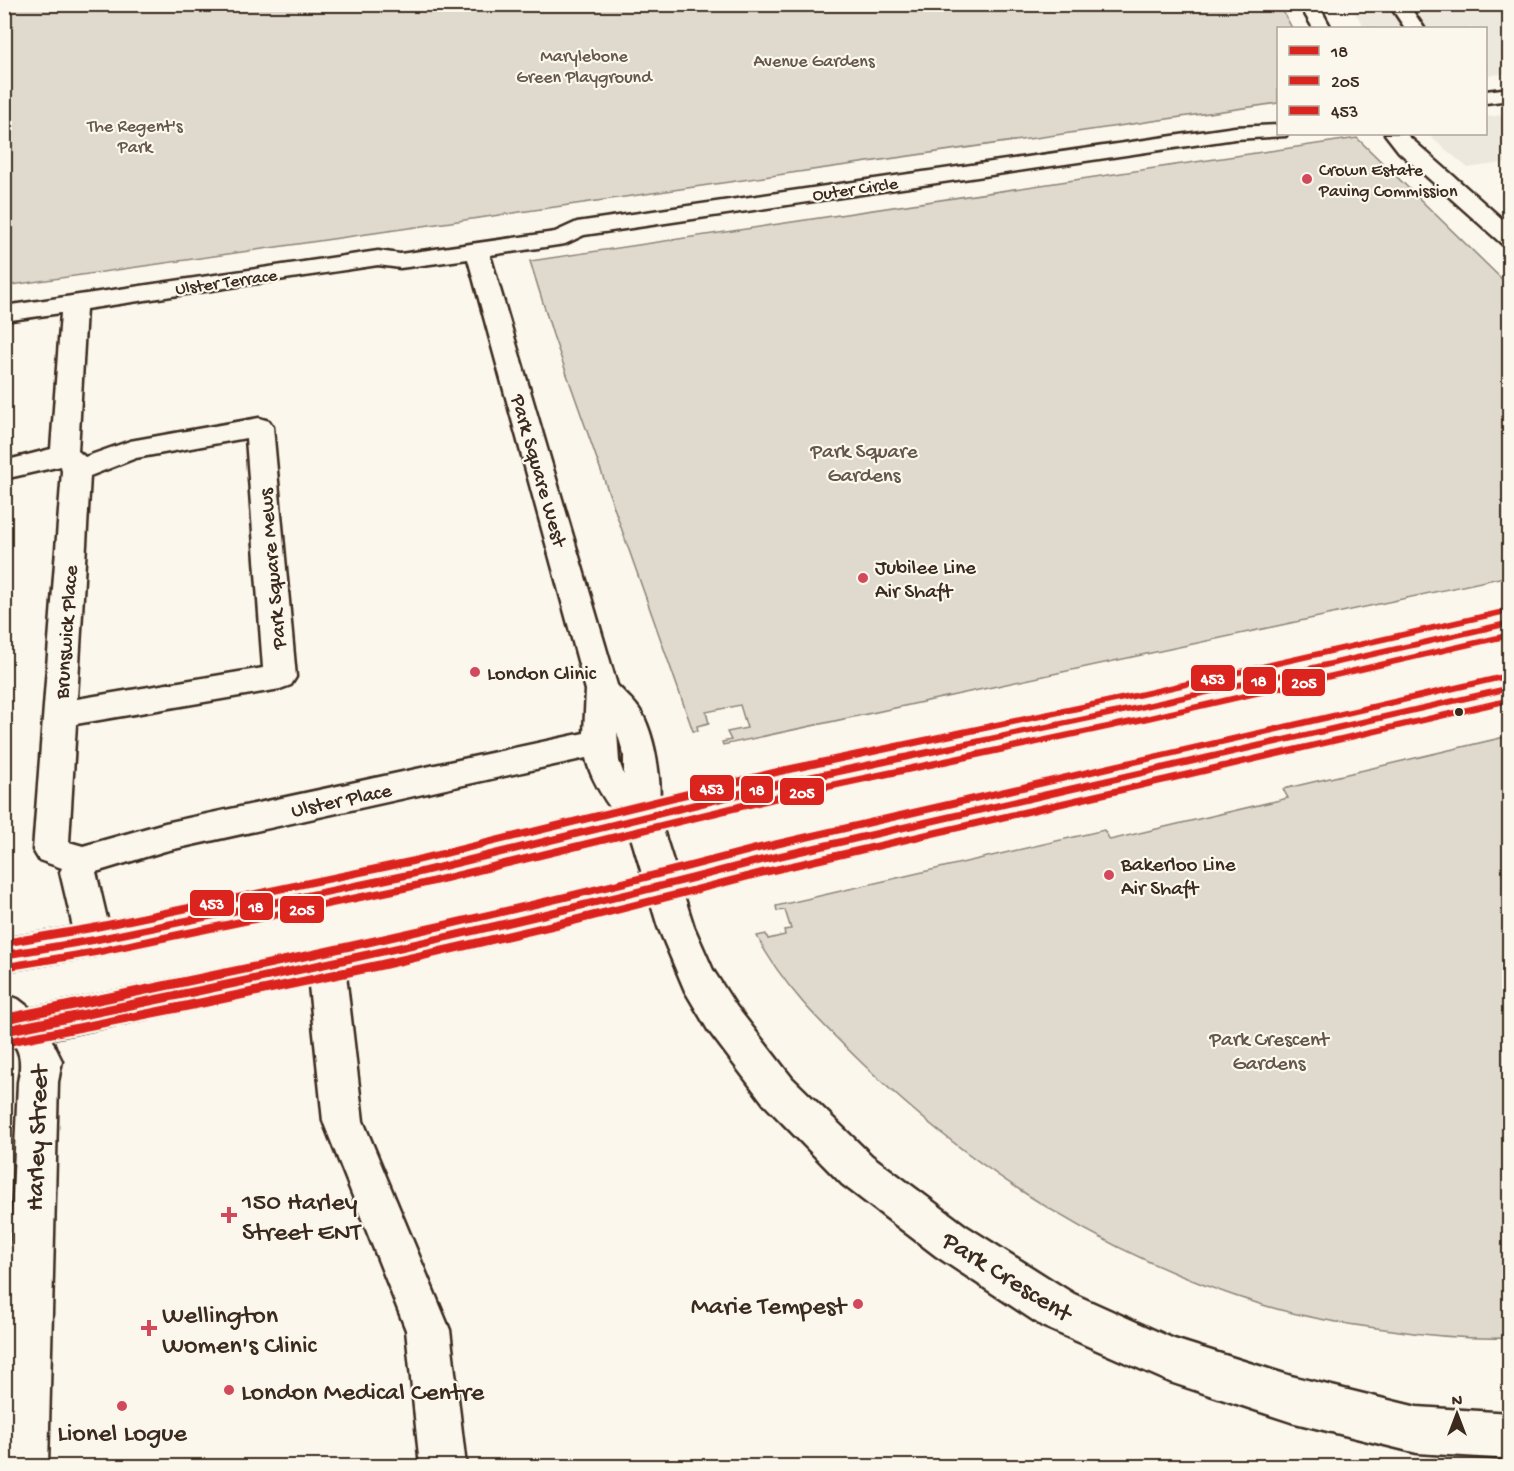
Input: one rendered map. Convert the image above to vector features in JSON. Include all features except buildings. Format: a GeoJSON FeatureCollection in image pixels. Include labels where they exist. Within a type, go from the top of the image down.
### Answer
{"type":"FeatureCollection","features":[{"type":"Feature","properties":{"kind":"main road"},"geometry":{"type":"LineString","coordinates":[[1308,4],[1321,27]]}},
{"type":"Feature","properties":{"kind":"main road"},"geometry":{"type":"LineString","coordinates":[[1398,4],[1413,27]]}},
{"type":"Feature","properties":{"kind":"main road"},"geometry":{"type":"LineString","coordinates":[[1487,97],[1509,94]]}},
{"type":"Feature","properties":{"kind":"main road","name":"Outer Circle"},"geometry":{"type":"LineString","coordinates":[[1235,133],[1277,119]]}},
{"type":"Feature","properties":{"kind":"main road","name":"Outer Circle"},"geometry":{"type":"LineString","coordinates":[[477,250],[565,237],[576,229],[1235,133],[1277,131]]}},
{"type":"Feature","properties":{"kind":"main road"},"geometry":{"type":"LineString","coordinates":[[1396,135],[1509,239]]}},
{"type":"Feature","properties":{"kind":"main road"},"geometry":{"type":"LineString","coordinates":[[937,156],[951,174]]}},
{"type":"Feature","properties":{"kind":"main road","name":"Ulster Terrace"},"geometry":{"type":"LineString","coordinates":[[378,258],[399,246],[558,222],[576,229]]}},
{"type":"Feature","properties":{"kind":"main road","name":"Ulster Terrace"},"geometry":{"type":"LineString","coordinates":[[74,304],[378,258],[400,261],[477,250]]}},
{"type":"Feature","properties":{"kind":"main road","name":"Park Square West"},"geometry":{"type":"LineString","coordinates":[[477,250],[602,690],[601,742],[610,781],[642,817]]}},
{"type":"Feature","properties":{"kind":"main road"},"geometry":{"type":"LineString","coordinates":[[4,314],[74,304]]}},
{"type":"Feature","properties":{"kind":"main road","name":"Brunswick Place"},"geometry":{"type":"LineString","coordinates":[[74,304],[60,714],[51,850],[83,861]]}},
{"type":"Feature","properties":{"kind":"main road","name":"Park Square Mews"},"geometry":{"type":"LineString","coordinates":[[60,714],[280,677],[259,427],[138,448],[70,463]]}},
{"type":"Feature","properties":{"kind":"main road"},"geometry":{"type":"LineString","coordinates":[[4,470],[51,459],[70,463]]}},
{"type":"Feature","properties":{"kind":"main road"},"geometry":{"type":"LineString","coordinates":[[4,955],[94,940],[412,874],[784,783],[1137,708],[1509,623]]}},
{"type":"Feature","properties":{"kind":"main road"},"geometry":{"type":"LineString","coordinates":[[12,1023],[326,966],[663,887],[758,861],[1509,688]]}},
{"type":"Feature","properties":{"kind":"main road","name":"Park Square West"},"geometry":{"type":"LineString","coordinates":[[602,690],[628,718],[641,755],[642,817],[663,887]]}},
{"type":"Feature","properties":{"kind":"main road","name":"Ulster Place"},"geometry":{"type":"LineString","coordinates":[[83,861],[165,837],[601,742]]}},
{"type":"Feature","properties":{"kind":"main road"},"geometry":{"type":"LineString","coordinates":[[83,861],[78,872],[94,940]]}},
{"type":"Feature","properties":{"kind":"main road","name":"Park Crescent"},"geometry":{"type":"LineString","coordinates":[[663,887],[676,927],[698,979],[722,1018],[778,1091],[857,1170],[971,1253],[1058,1310],[1170,1360],[1292,1399],[1417,1430],[1509,1436]]}},
{"type":"Feature","properties":{"kind":"main road"},"geometry":{"type":"LineString","coordinates":[[326,966],[343,1121],[428,1330],[443,1467]]}},
{"type":"Feature","properties":{"kind":"main road","name":"Harley Street"},"geometry":{"type":"LineString","coordinates":[[12,1023],[42,1061],[38,1082],[25,1467]]}},
{"type":"Feature","properties":{"kind":"shaded area"},"geometry":{"type":"Polygon","coordinates":[[[1350,5],[1509,5],[1509,73],[1487,76],[1487,27],[1364,27],[1350,5]]]}},
{"type":"Feature","properties":{"kind":"shaded area"},"geometry":{"type":"Polygon","coordinates":[[[1509,114],[1509,162],[1468,168],[1428,135],[1487,135],[1487,117],[1509,114]]]}},
{"type":"Feature","properties":{"kind":"green space","name":"The Regent's Park"},"geometry":{"type":"Polygon","coordinates":[[[1279,4],[1291,27],[1277,27],[1277,103],[5,286],[5,5],[1279,4]]]}},
{"type":"Feature","properties":{"kind":"green space","name":"Park Square Gardens"},"geometry":{"type":"Polygon","coordinates":[[[1357,138],[1509,286],[1509,576],[723,745],[722,742],[731,740],[727,732],[747,728],[740,705],[706,712],[709,723],[697,726],[698,731],[693,731],[553,335],[530,261],[1357,138]]]}},
{"type":"Feature","properties":{"kind":"green space","name":"Park Crescent Gardens"},"geometry":{"type":"Polygon","coordinates":[[[1509,736],[1509,1338],[1421,1334],[1295,1314],[1207,1286],[1153,1264],[1100,1238],[1049,1209],[1000,1177],[952,1142],[907,1104],[864,1065],[805,1005],[779,972],[757,936],[766,934],[768,939],[785,935],[784,930],[791,929],[785,910],[777,911],[776,906],[1104,830],[1110,840],[1288,798],[1283,789],[1509,736]]]}},
{"type":"Feature","properties":{"kind":"transit line","name":"453"},"geometry":{"type":"LineString","coordinates":[[4,943],[92,928],[409,862],[781,771],[1134,696],[1507,611]]}},
{"type":"Feature","properties":{"kind":"transit line","name":"18"},"geometry":{"type":"LineString","coordinates":[[4,955],[94,940],[412,874],[784,783],[1137,708],[1510,623]]}},
{"type":"Feature","properties":{"kind":"transit line","name":"205"},"geometry":{"type":"LineString","coordinates":[[6,967],[96,952],[414,886],[787,795],[1140,720],[1510,635]]}},
{"type":"Feature","properties":{"kind":"transit line","name":"453"},"geometry":{"type":"LineString","coordinates":[[4,1019],[287,961],[475,919],[755,849],[1507,676]]}},
{"type":"Feature","properties":{"kind":"transit line","name":"18"},"geometry":{"type":"LineString","coordinates":[[4,1031],[288,973],[477,931],[758,861],[1510,688]]}},
{"type":"Feature","properties":{"kind":"transit line","name":"205"},"geometry":{"type":"LineString","coordinates":[[6,1043],[290,985],[479,943],[761,873],[1510,700]]}},
{"type":"Feature","properties":{"kind":"place","name":"Crown Estate Paving Commission"},"geometry":{"type":"Point","coordinates":[1307,179]}},
{"type":"Feature","properties":{"kind":"place","name":"Jubilee Line Air Shaft"},"geometry":{"type":"Point","coordinates":[863,578]}},
{"type":"Feature","properties":{"kind":"place","name":"London Clinic"},"geometry":{"type":"Point","coordinates":[475,672]}},
{"type":"Feature","properties":{"kind":"place","name":"Bakerloo Line Air Shaft"},"geometry":{"type":"Point","coordinates":[1109,875]}},
{"type":"Feature","properties":{"kind":"place","name":"150 Harley Street ENT"},"geometry":{"type":"Point","coordinates":[229,1215]}},
{"type":"Feature","properties":{"kind":"place","name":"Marie Tempest"},"geometry":{"type":"Point","coordinates":[858,1304]}},
{"type":"Feature","properties":{"kind":"place","name":"Wellington Women's Clinic"},"geometry":{"type":"Point","coordinates":[149,1328]}},
{"type":"Feature","properties":{"kind":"place","name":"London Medical Centre"},"geometry":{"type":"Point","coordinates":[229,1390]}},
{"type":"Feature","properties":{"kind":"place","name":"Lionel Logue"},"geometry":{"type":"Point","coordinates":[122,1406]}},
{"type":"Feature","properties":{"kind":"park label","name":"Avenue Gardens"},"geometry":{"type":"Point","coordinates":[814,60]}},
{"type":"Feature","properties":{"kind":"park label","name":"Marylebone Green Playground"},"geometry":{"type":"Point","coordinates":[584,65]}}]}
